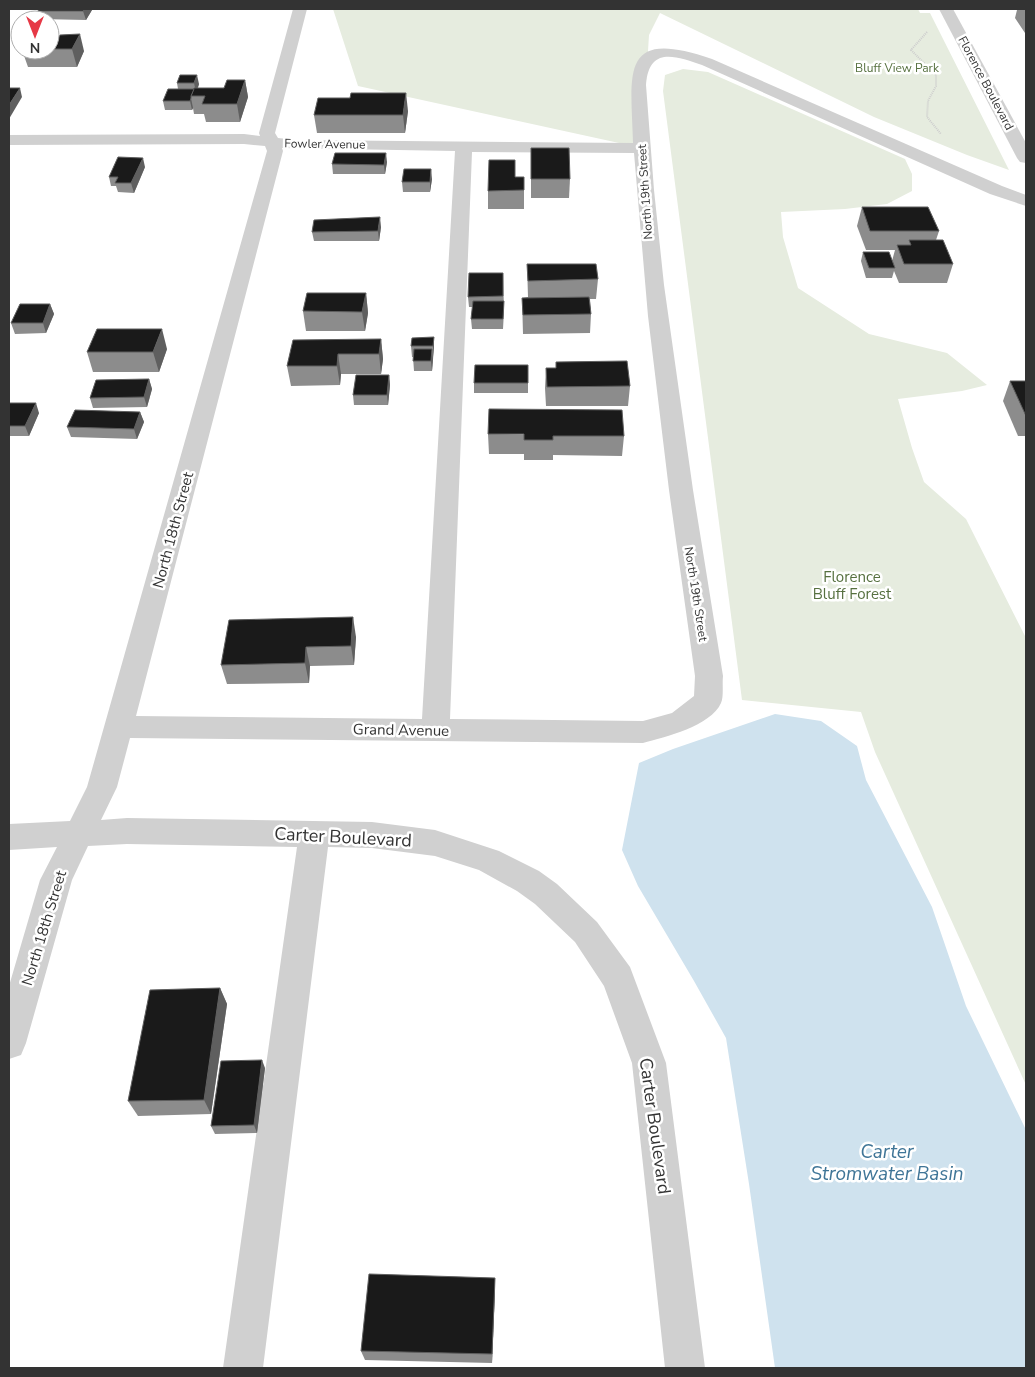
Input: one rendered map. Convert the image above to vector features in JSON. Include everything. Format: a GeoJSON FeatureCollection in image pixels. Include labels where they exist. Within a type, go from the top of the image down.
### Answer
{"type":"FeatureCollection","features":[{"type":"Feature","properties":{"kind":"street","name":"North 18th Street"},"geometry":{"type":"LineString","coordinates":[[9,1043],[56,880],[102,787],[119,727],[275,151],[266,132],[300,9]]}},
{"type":"Feature","properties":{"kind":"street","name":"Florence Boulevard"},"geometry":{"type":"LineString","coordinates":[[946,9],[1020,135],[1026,158]]}},
{"type":"Feature","properties":{"kind":"street","name":"North 19th Street"},"geometry":{"type":"LineString","coordinates":[[681,721],[708,701],[709,676],[684,520],[651,265],[642,148],[640,69],[649,58],[671,53],[707,62],[996,190],[1026,201]]}},
{"type":"Feature","properties":{"kind":"street","name":"Fowler Avenue"},"geometry":{"type":"LineString","coordinates":[[9,140],[244,139],[296,145],[642,148]]}},
{"type":"Feature","properties":{"kind":"street"},"geometry":{"type":"LineString","coordinates":[[435,730],[464,145]]}},
{"type":"Feature","properties":{"kind":"street","name":"Grand Avenue"},"geometry":{"type":"LineString","coordinates":[[119,727],[643,732],[681,721]]}},
{"type":"Feature","properties":{"kind":"street","name":"Carter Boulevard"},"geometry":{"type":"LineString","coordinates":[[9,837],[127,831],[372,835],[435,843],[488,860],[528,881],[546,894],[586,932],[618,978],[649,1063],[685,1368]]}},
{"type":"Feature","properties":{"kind":"street"},"geometry":{"type":"LineString","coordinates":[[243,1368],[314,834]]}},
{"type":"Feature","properties":{"kind":"path"},"geometry":{"type":"LineString","coordinates":[[928,30],[911,50],[936,75],[936,86],[928,100],[927,118],[942,136]]}},
{"type":"Feature","properties":{"kind":"green space","name":"Bluff View Park"},"geometry":{"type":"Polygon","coordinates":[[[333,9],[918,9],[920,13],[930,13],[1009,170],[874,117],[660,13],[649,35],[642,148],[358,86],[333,9]]]}},
{"type":"Feature","properties":{"kind":"green space","name":"Florence Bluff Forest"},"geometry":{"type":"Polygon","coordinates":[[[683,69],[708,72],[905,159],[912,174],[912,191],[887,204],[845,209],[781,212],[783,237],[798,288],[869,334],[947,353],[987,385],[962,391],[898,399],[924,482],[966,519],[1026,638],[1026,1085],[875,752],[861,712],[742,700],[663,91],[665,75],[683,69]]]}},
{"type":"Feature","properties":{"kind":"water","name":"Carter Stromwater Basin"},"geometry":{"type":"Polygon","coordinates":[[[775,714],[821,721],[857,746],[866,780],[932,907],[966,1006],[1026,1130],[1026,1368],[775,1368],[726,1038],[638,886],[622,850],[639,763],[673,749],[775,714]]]}},
{"type":"Feature","properties":{"kind":"building"},"geometry":{"type":"Polygon","coordinates":[[[39,9],[85,9],[83,11],[39,9]]]}},
{"type":"Feature","properties":{"kind":"building"},"geometry":{"type":"Polygon","coordinates":[[[80,34],[72,49],[60,49],[60,35],[80,34]]]}},
{"type":"Feature","properties":{"kind":"building"},"geometry":{"type":"Polygon","coordinates":[[[180,75],[197,75],[194,83],[177,83],[180,75]]]}},
{"type":"Feature","properties":{"kind":"building"},"geometry":{"type":"Polygon","coordinates":[[[227,80],[245,80],[237,104],[202,104],[205,96],[191,96],[194,88],[224,88],[227,80]]]}},
{"type":"Feature","properties":{"kind":"building"},"geometry":{"type":"Polygon","coordinates":[[[9,88],[20,88],[9,105],[9,88]]]}},
{"type":"Feature","properties":{"kind":"building"},"geometry":{"type":"Polygon","coordinates":[[[168,89],[194,89],[190,101],[163,101],[168,89]]]}},
{"type":"Feature","properties":{"kind":"building"},"geometry":{"type":"Polygon","coordinates":[[[351,93],[406,93],[403,115],[314,115],[318,98],[350,98],[351,93]]]}},
{"type":"Feature","properties":{"kind":"building"},"geometry":{"type":"Polygon","coordinates":[[[531,148],[569,148],[570,179],[531,179],[531,148]]]}},
{"type":"Feature","properties":{"kind":"building"},"geometry":{"type":"Polygon","coordinates":[[[335,153],[386,153],[384,165],[332,164],[335,153]]]}},
{"type":"Feature","properties":{"kind":"building"},"geometry":{"type":"Polygon","coordinates":[[[118,157],[143,158],[131,183],[115,183],[118,177],[109,177],[118,157]]]}},
{"type":"Feature","properties":{"kind":"building"},"geometry":{"type":"Polygon","coordinates":[[[489,160],[515,160],[515,177],[524,177],[524,190],[488,191],[489,160]]]}},
{"type":"Feature","properties":{"kind":"building"},"geometry":{"type":"Polygon","coordinates":[[[404,169],[431,169],[430,182],[402,182],[404,169]]]}},
{"type":"Feature","properties":{"kind":"building"},"geometry":{"type":"Polygon","coordinates":[[[862,207],[928,207],[939,231],[870,231],[862,207]]]}},
{"type":"Feature","properties":{"kind":"building"},"geometry":{"type":"Polygon","coordinates":[[[380,217],[378,231],[312,232],[314,220],[380,217]]]}},
{"type":"Feature","properties":{"kind":"building"},"geometry":{"type":"Polygon","coordinates":[[[909,240],[943,240],[953,264],[904,264],[897,245],[911,245],[909,240]]]}},
{"type":"Feature","properties":{"kind":"building"},"geometry":{"type":"Polygon","coordinates":[[[863,252],[889,252],[895,268],[869,268],[863,252]]]}},
{"type":"Feature","properties":{"kind":"building"},"geometry":{"type":"Polygon","coordinates":[[[527,264],[596,264],[598,279],[528,281],[527,264]]]}},
{"type":"Feature","properties":{"kind":"building"},"geometry":{"type":"Polygon","coordinates":[[[469,273],[503,273],[503,296],[468,297],[469,273]]]}},
{"type":"Feature","properties":{"kind":"building"},"geometry":{"type":"Polygon","coordinates":[[[307,293],[366,293],[362,312],[303,311],[307,293]]]}},
{"type":"Feature","properties":{"kind":"building"},"geometry":{"type":"Polygon","coordinates":[[[589,297],[591,314],[523,315],[522,298],[589,297]]]}},
{"type":"Feature","properties":{"kind":"building"},"geometry":{"type":"Polygon","coordinates":[[[473,301],[504,301],[503,319],[471,319],[473,301]]]}},
{"type":"Feature","properties":{"kind":"building"},"geometry":{"type":"Polygon","coordinates":[[[20,304],[50,304],[43,323],[11,323],[20,304]]]}},
{"type":"Feature","properties":{"kind":"building"},"geometry":{"type":"Polygon","coordinates":[[[97,329],[162,329],[153,352],[87,352],[97,329]]]}},
{"type":"Feature","properties":{"kind":"building"},"geometry":{"type":"Polygon","coordinates":[[[434,337],[433,346],[411,346],[412,338],[434,337]]]}},
{"type":"Feature","properties":{"kind":"building"},"geometry":{"type":"Polygon","coordinates":[[[381,339],[379,354],[338,354],[337,366],[287,366],[293,340],[381,339]]]}},
{"type":"Feature","properties":{"kind":"building"},"geometry":{"type":"Polygon","coordinates":[[[414,349],[432,349],[431,361],[413,361],[414,349]]]}},
{"type":"Feature","properties":{"kind":"building"},"geometry":{"type":"Polygon","coordinates":[[[627,361],[630,386],[547,387],[546,368],[556,368],[556,362],[627,361]]]}},
{"type":"Feature","properties":{"kind":"building"},"geometry":{"type":"Polygon","coordinates":[[[475,365],[528,365],[528,383],[474,383],[475,365]]]}},
{"type":"Feature","properties":{"kind":"building"},"geometry":{"type":"Polygon","coordinates":[[[356,375],[389,375],[387,395],[353,395],[356,375]]]}},
{"type":"Feature","properties":{"kind":"building"},"geometry":{"type":"Polygon","coordinates":[[[149,379],[144,397],[90,398],[96,380],[149,379]]]}},
{"type":"Feature","properties":{"kind":"building"},"geometry":{"type":"Polygon","coordinates":[[[1010,381],[1026,381],[1026,416],[1010,381]]]}},
{"type":"Feature","properties":{"kind":"building"},"geometry":{"type":"Polygon","coordinates":[[[9,403],[36,403],[25,426],[9,426],[9,403]]]}},
{"type":"Feature","properties":{"kind":"building"},"geometry":{"type":"Polygon","coordinates":[[[489,409],[622,410],[624,436],[553,436],[553,440],[524,440],[524,434],[488,434],[489,409]]]}},
{"type":"Feature","properties":{"kind":"building"},"geometry":{"type":"Polygon","coordinates":[[[75,410],[140,412],[134,429],[67,427],[75,410]]]}},
{"type":"Feature","properties":{"kind":"building"},"geometry":{"type":"Polygon","coordinates":[[[353,617],[351,646],[306,647],[305,663],[221,665],[229,620],[353,617]]]}},
{"type":"Feature","properties":{"kind":"building"},"geometry":{"type":"Polygon","coordinates":[[[220,988],[204,1100],[128,1101],[150,990],[220,988]]]}},
{"type":"Feature","properties":{"kind":"building"},"geometry":{"type":"Polygon","coordinates":[[[262,1060],[254,1125],[211,1126],[221,1061],[262,1060]]]}},
{"type":"Feature","properties":{"kind":"building"},"geometry":{"type":"Polygon","coordinates":[[[369,1274],[495,1278],[492,1354],[361,1351],[369,1274]]]}}]}
